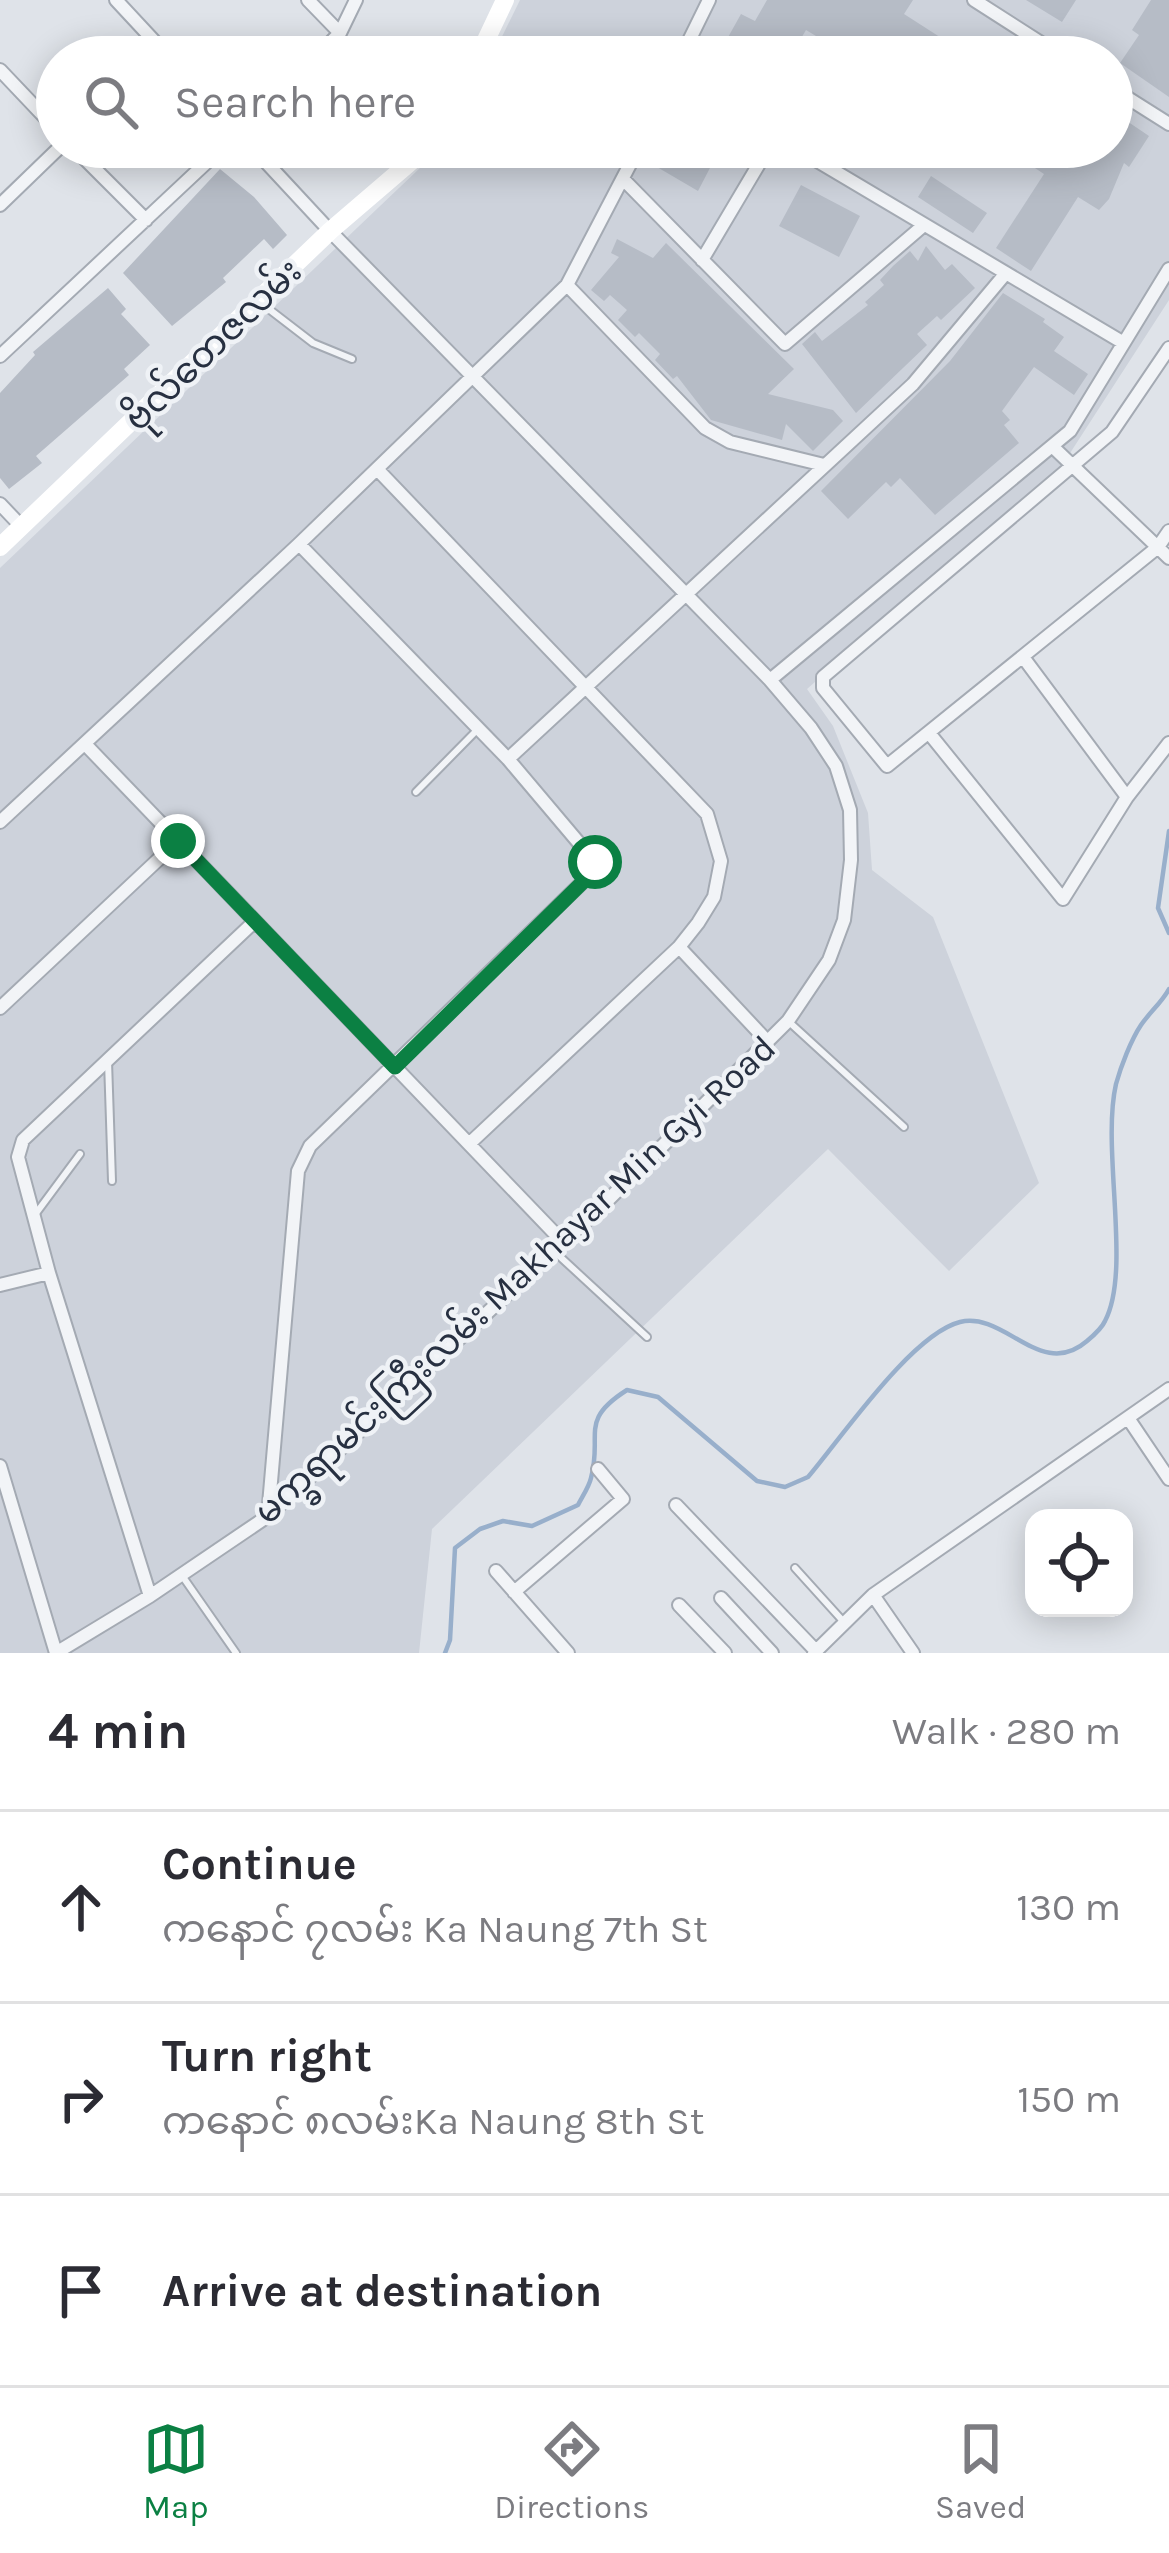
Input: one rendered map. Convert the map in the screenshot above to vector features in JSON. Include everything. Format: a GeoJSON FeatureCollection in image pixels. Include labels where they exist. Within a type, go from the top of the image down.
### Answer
{"type":"FeatureCollection","features":[{"type":"Feature","properties":{"kind":"main road"},"geometry":{"type":"LineString","coordinates":[[488,36],[506,0]]}},
{"type":"Feature","properties":{"kind":"main road","name":"ဗိုလ်တေဇလမ်း"},"geometry":{"type":"LineString","coordinates":[[0,547],[330,232],[404,168]]}},
{"type":"Feature","properties":{"kind":"street"},"geometry":{"type":"LineString","coordinates":[[116,0],[149,36]]}},
{"type":"Feature","properties":{"kind":"street"},"geometry":{"type":"LineString","coordinates":[[308,0],[340,33]]}},
{"type":"Feature","properties":{"kind":"street"},"geometry":{"type":"LineString","coordinates":[[337,36],[356,0]]}},
{"type":"Feature","properties":{"kind":"street"},"geometry":{"type":"LineString","coordinates":[[691,36],[709,0]]}},
{"type":"Feature","properties":{"kind":"street"},"geometry":{"type":"LineString","coordinates":[[974,0],[1031,36]]}},
{"type":"Feature","properties":{"kind":"street"},"geometry":{"type":"LineString","coordinates":[[0,70],[36,108]]}},
{"type":"Feature","properties":{"kind":"street"},"geometry":{"type":"LineString","coordinates":[[1133,101],[1169,124]]}},
{"type":"Feature","properties":{"kind":"street"},"geometry":{"type":"LineString","coordinates":[[0,205],[38,168]]}},
{"type":"Feature","properties":{"kind":"street"},"geometry":{"type":"LineString","coordinates":[[94,168],[146,220]]}},
{"type":"Feature","properties":{"kind":"street"},"geometry":{"type":"LineString","coordinates":[[0,356],[202,168]]}},
{"type":"Feature","properties":{"kind":"street","name":"မက္ခရာမင်းကြီးလမ်း Makhayar Min Gyi Road"},"geometry":{"type":"LineString","coordinates":[[56,1653],[268,1516],[768,1042],[829,960],[844,920],[851,860],[850,810],[836,766],[812,728],[271,168]]}},
{"type":"Feature","properties":{"kind":"street"},"geometry":{"type":"LineString","coordinates":[[0,822],[567,285],[628,168]]}},
{"type":"Feature","properties":{"kind":"street"},"geometry":{"type":"LineString","coordinates":[[702,260],[757,168]]}},
{"type":"Feature","properties":{"kind":"street"},"geometry":{"type":"LineString","coordinates":[[829,168],[1122,342]]}},
{"type":"Feature","properties":{"kind":"street"},"geometry":{"type":"LineString","coordinates":[[623,179],[785,344],[924,224]]}},
{"type":"Feature","properties":{"kind":"street"},"geometry":{"type":"LineString","coordinates":[[770,680],[1070,431],[1169,269]]}},
{"type":"Feature","properties":{"kind":"street"},"geometry":{"type":"LineString","coordinates":[[508,759],[913,384],[1006,273]]}},
{"type":"Feature","properties":{"kind":"street"},"geometry":{"type":"LineString","coordinates":[[567,285],[705,428],[730,442],[824,465]]}},
{"type":"Feature","properties":{"kind":"street"},"geometry":{"type":"LineString","coordinates":[[1169,348],[1112,432],[820,682],[887,766],[1164,553],[1169,531]]}},
{"type":"Feature","properties":{"kind":"street"},"geometry":{"type":"LineString","coordinates":[[1052,446],[1164,553]]}},
{"type":"Feature","properties":{"kind":"street"},"geometry":{"type":"LineString","coordinates":[[377,469],[707,814],[721,860],[714,897],[679,946],[469,1144]]}},
{"type":"Feature","properties":{"kind":"street"},"geometry":{"type":"LineString","coordinates":[[0,504],[22,526]]}},
{"type":"Feature","properties":{"kind":"street"},"geometry":{"type":"LineString","coordinates":[[268,1516],[298,1171],[310,1146],[592,873],[595,862],[508,759],[298,544]]}},
{"type":"Feature","properties":{"kind":"street"},"geometry":{"type":"LineString","coordinates":[[1023,657],[1127,797]]}},
{"type":"Feature","properties":{"kind":"street"},"geometry":{"type":"LineString","coordinates":[[929,733],[1063,899],[1127,797],[1169,742]]}},
{"type":"Feature","properties":{"kind":"street"},"geometry":{"type":"LineString","coordinates":[[85,744],[469,1144],[558,1246]]}},
{"type":"Feature","properties":{"kind":"street"},"geometry":{"type":"LineString","coordinates":[[0,1008],[178,841]]}},
{"type":"Feature","properties":{"kind":"street"},"geometry":{"type":"LineString","coordinates":[[150,1596],[49,1273],[18,1157],[23,1140],[255,921]]}},
{"type":"Feature","properties":{"kind":"street"},"geometry":{"type":"LineString","coordinates":[[679,946],[768,1042]]}},
{"type":"Feature","properties":{"kind":"street"},"geometry":{"type":"LineString","coordinates":[[0,1285],[49,1273]]}},
{"type":"Feature","properties":{"kind":"street"},"geometry":{"type":"LineString","coordinates":[[676,1505],[815,1652],[873,1595],[1169,1389]]}},
{"type":"Feature","properties":{"kind":"street"},"geometry":{"type":"LineString","coordinates":[[1128,1418],[1169,1479]]}},
{"type":"Feature","properties":{"kind":"street"},"geometry":{"type":"LineString","coordinates":[[0,1466],[56,1653]]}},
{"type":"Feature","properties":{"kind":"street"},"geometry":{"type":"LineString","coordinates":[[514,1592],[623,1499],[598,1469]]}},
{"type":"Feature","properties":{"kind":"street"},"geometry":{"type":"LineString","coordinates":[[496,1571],[568,1653]]}},
{"type":"Feature","properties":{"kind":"street"},"geometry":{"type":"LineString","coordinates":[[873,1595],[913,1653]]}},
{"type":"Feature","properties":{"kind":"street"},"geometry":{"type":"LineString","coordinates":[[721,1598],[772,1653]]}},
{"type":"Feature","properties":{"kind":"street"},"geometry":{"type":"LineString","coordinates":[[679,1606],[725,1653]]}},
{"type":"Feature","properties":{"kind":"lane"},"geometry":{"type":"LineString","coordinates":[[258,300],[313,344],[352,359]]}},
{"type":"Feature","properties":{"kind":"lane"},"geometry":{"type":"LineString","coordinates":[[416,792],[478,729]]}},
{"type":"Feature","properties":{"kind":"lane"},"geometry":{"type":"LineString","coordinates":[[788,1021],[904,1127]]}},
{"type":"Feature","properties":{"kind":"lane"},"geometry":{"type":"LineString","coordinates":[[108,1058],[112,1181]]}},
{"type":"Feature","properties":{"kind":"lane"},"geometry":{"type":"LineString","coordinates":[[34,1215],[80,1154]]}},
{"type":"Feature","properties":{"kind":"lane"},"geometry":{"type":"LineString","coordinates":[[558,1246],[647,1337]]}},
{"type":"Feature","properties":{"kind":"lane"},"geometry":{"type":"LineString","coordinates":[[795,1568],[845,1623]]}},
{"type":"Feature","properties":{"kind":"lane"},"geometry":{"type":"LineString","coordinates":[[181,1575],[236,1653]]}},
{"type":"Feature","properties":{"kind":"shaded area"},"geometry":{"type":"Polygon","coordinates":[[[520,0],[1169,0],[1169,300],[1063,464],[807,689],[833,726],[868,813],[872,870],[933,917],[1039,1183],[949,1271],[828,1149],[432,1529],[419,1653],[0,1653],[0,568],[420,168],[1133,168],[1133,36],[502,36],[520,0]]]}},
{"type":"Feature","properties":{"kind":"building"},"geometry":{"type":"Polygon","coordinates":[[[767,0],[913,0],[904,14],[938,36],[816,36],[806,30],[802,36],[729,36],[741,14],[755,21],[767,0]]]}},
{"type":"Feature","properties":{"kind":"building"},"geometry":{"type":"Polygon","coordinates":[[[1026,0],[1076,0],[1062,22],[1026,0]]]}},
{"type":"Feature","properties":{"kind":"building"},"geometry":{"type":"Polygon","coordinates":[[[1151,0],[1169,0],[1169,97],[1133,72],[1133,44],[1139,35],[1132,30],[1151,0]]]}},
{"type":"Feature","properties":{"kind":"building"},"geometry":{"type":"Polygon","coordinates":[[[1133,125],[1149,136],[1133,161],[1133,125]]]}},
{"type":"Feature","properties":{"kind":"building"},"geometry":{"type":"Polygon","coordinates":[[[659,168],[710,168],[698,191],[659,168]]]}},
{"type":"Feature","properties":{"kind":"building"},"geometry":{"type":"Polygon","coordinates":[[[1035,168],[1122,168],[1099,210],[1078,197],[1031,271],[996,248],[1044,174],[1035,168]]]}},
{"type":"Feature","properties":{"kind":"building"},"geometry":{"type":"Polygon","coordinates":[[[220,169],[254,197],[287,235],[273,249],[264,239],[223,278],[226,282],[172,326],[123,273],[220,169]]]}},
{"type":"Feature","properties":{"kind":"building"},"geometry":{"type":"Polygon","coordinates":[[[931,176],[987,213],[973,233],[918,197],[931,176]]]}},
{"type":"Feature","properties":{"kind":"building"},"geometry":{"type":"Polygon","coordinates":[[[801,185],[860,216],[839,257],[779,226],[801,185]]]}},
{"type":"Feature","properties":{"kind":"building"},"geometry":{"type":"Polygon","coordinates":[[[617,239],[653,258],[666,243],[794,369],[768,394],[833,410],[843,421],[813,451],[786,424],[782,440],[711,420],[677,376],[673,379],[655,360],[660,354],[618,320],[627,310],[610,295],[604,301],[591,290],[619,257],[611,253],[617,239]]]}},
{"type":"Feature","properties":{"kind":"building"},"geometry":{"type":"Polygon","coordinates":[[[926,246],[945,270],[952,264],[975,288],[941,320],[937,316],[917,334],[927,345],[856,413],[802,344],[815,332],[822,341],[868,305],[865,302],[884,285],[880,280],[893,266],[910,251],[918,261],[926,246]]]}},
{"type":"Feature","properties":{"kind":"building"},"geometry":{"type":"Polygon","coordinates":[[[108,288],[126,309],[121,314],[150,345],[124,369],[129,375],[36,456],[42,463],[9,489],[0,478],[0,393],[33,352],[108,288]]]}},
{"type":"Feature","properties":{"kind":"building"},"geometry":{"type":"Polygon","coordinates":[[[1003,293],[1064,337],[1054,351],[1088,374],[1074,395],[1034,367],[1002,411],[1010,420],[1004,425],[1019,443],[935,515],[900,478],[891,487],[886,482],[848,519],[821,491],[950,361],[1003,293]]]}},
{"type":"Feature","properties":{"kind":"waterway"},"geometry":{"type":"LineString","coordinates":[[1169,831],[1158,908],[1169,933]]}},
{"type":"Feature","properties":{"kind":"waterway"},"geometry":{"type":"LineString","coordinates":[[445,1653],[450,1640],[455,1548],[480,1529],[503,1521],[532,1526],[578,1505],[591,1478],[597,1420],[627,1390],[658,1397],[757,1481],[785,1487],[808,1477],[900,1366],[941,1330],[976,1321],[1054,1353],[1070,1351],[1092,1337],[1105,1321],[1116,1272],[1112,1141],[1116,1084],[1137,1031],[1169,989]]}},
{"type":"Feature","properties":{"kind":"route"},"geometry":{"type":"LineString","coordinates":[[178,841],[395,1067],[592,873],[595,862]]}}]}
